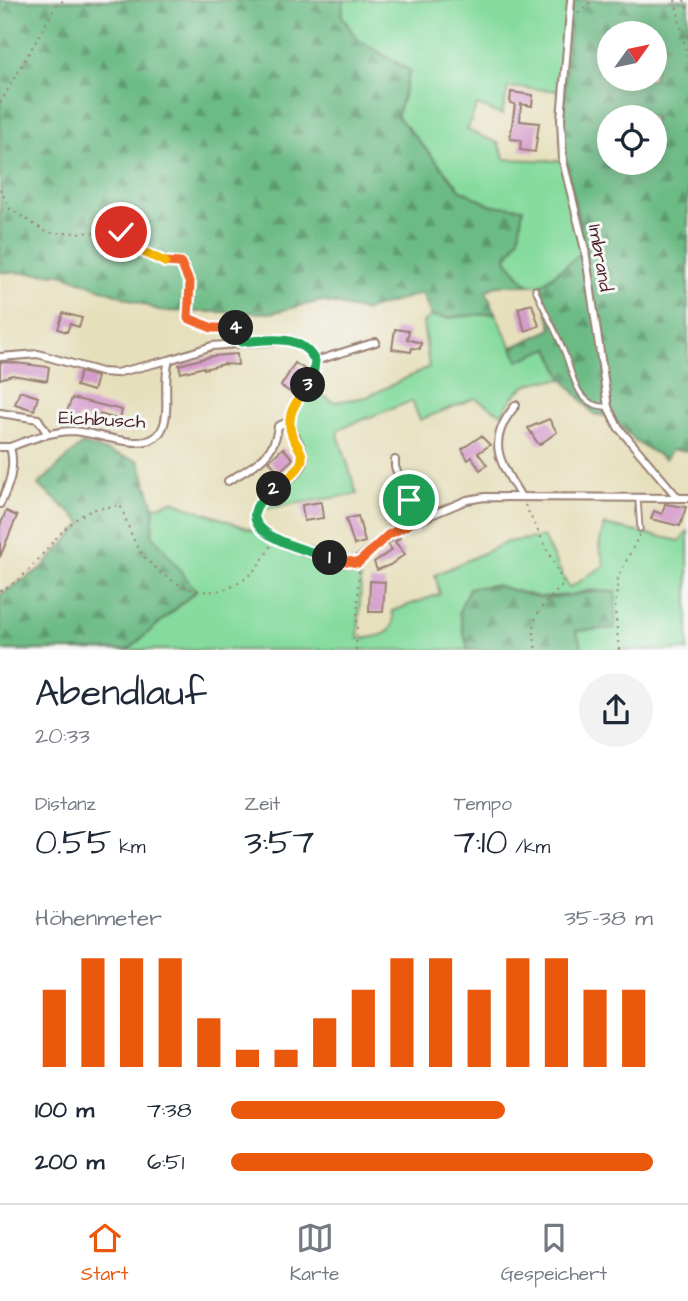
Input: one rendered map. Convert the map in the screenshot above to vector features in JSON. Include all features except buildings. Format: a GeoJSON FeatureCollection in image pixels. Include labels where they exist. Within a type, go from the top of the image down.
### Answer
{"type":"FeatureCollection","features":[{"type":"Feature","properties":{"kind":"street","name":"Imbrand"},"geometry":{"type":"LineString","coordinates":[[570,0],[561,119],[563,161],[585,250],[608,407],[618,427],[678,498]]}},
{"type":"Feature","properties":{"kind":"street"},"geometry":{"type":"LineString","coordinates":[[0,357],[38,354],[101,372],[116,373],[212,346],[292,340],[303,346],[315,361],[313,378],[293,406],[290,421],[303,455],[303,463],[297,472],[263,497],[256,510],[259,526],[274,539],[342,562],[358,563],[388,535],[467,500],[520,495],[638,500],[688,498]]}},
{"type":"Feature","properties":{"kind":"street"},"geometry":{"type":"LineString","coordinates":[[315,361],[376,342]]}},
{"type":"Feature","properties":{"kind":"street","name":"Eichbusch"},"geometry":{"type":"LineString","coordinates":[[10,447],[47,433],[75,431],[145,443],[157,437],[163,428],[165,373],[169,360]]}},
{"type":"Feature","properties":{"kind":"street"},"geometry":{"type":"LineString","coordinates":[[516,405],[503,420],[497,445],[505,471],[520,495]]}},
{"type":"Feature","properties":{"kind":"street"},"geometry":{"type":"LineString","coordinates":[[0,413],[38,419],[47,433]]}},
{"type":"Feature","properties":{"kind":"street"},"geometry":{"type":"LineString","coordinates":[[228,481],[263,461],[274,448],[278,426],[290,421]]}},
{"type":"Feature","properties":{"kind":"street"},"geometry":{"type":"LineString","coordinates":[[0,447],[10,447],[12,467],[0,504]]}},
{"type":"Feature","properties":{"kind":"street"},"geometry":{"type":"LineString","coordinates":[[395,460],[395,467],[417,520]]}},
{"type":"Feature","properties":{"kind":"lane"},"geometry":{"type":"LineString","coordinates":[[535,289],[565,354],[570,377],[584,399],[596,407],[608,407]]}},
{"type":"Feature","properties":{"kind":"lane"},"geometry":{"type":"LineString","coordinates":[[638,500],[640,529]]}},
{"type":"Feature","properties":{"kind":"path"},"geometry":{"type":"LineString","coordinates":[[0,103],[58,3],[66,0]]}},
{"type":"Feature","properties":{"kind":"path"},"geometry":{"type":"LineString","coordinates":[[568,21],[593,0]]}},
{"type":"Feature","properties":{"kind":"path"},"geometry":{"type":"LineString","coordinates":[[675,0],[688,61]]}},
{"type":"Feature","properties":{"kind":"path"},"geometry":{"type":"LineString","coordinates":[[684,0],[688,10]]}},
{"type":"Feature","properties":{"kind":"path"},"geometry":{"type":"LineString","coordinates":[[0,189],[10,209],[48,233],[145,232]]}},
{"type":"Feature","properties":{"kind":"path"},"geometry":{"type":"LineString","coordinates":[[121,232],[118,240],[134,250],[161,262],[181,263],[190,284],[188,318],[212,328],[235,326],[241,342]]}},
{"type":"Feature","properties":{"kind":"path"},"geometry":{"type":"LineString","coordinates":[[520,495],[565,584],[535,614],[532,632],[536,650]]}},
{"type":"Feature","properties":{"kind":"path"},"geometry":{"type":"LineString","coordinates":[[0,591],[12,586],[40,560],[63,531],[94,509],[120,505],[141,554],[183,588],[196,593],[234,587],[241,583],[267,553],[274,539]]}},
{"type":"Feature","properties":{"kind":"path"},"geometry":{"type":"LineString","coordinates":[[619,650],[615,610],[618,577],[639,537],[640,529]]}},
{"type":"Feature","properties":{"kind":"path"},"geometry":{"type":"LineString","coordinates":[[356,650],[360,580],[358,563]]}},
{"type":"Feature","properties":{"kind":"green space"},"geometry":{"type":"Polygon","coordinates":[[[0,0],[344,0],[342,16],[357,39],[410,71],[397,116],[461,190],[490,205],[523,208],[519,237],[506,260],[528,285],[497,285],[486,291],[495,313],[447,318],[431,316],[422,293],[364,311],[321,301],[271,313],[161,311],[62,274],[0,272],[0,0]]]}},
{"type":"Feature","properties":{"kind":"green space"},"geometry":{"type":"Polygon","coordinates":[[[344,0],[571,0],[565,91],[508,87],[502,115],[477,105],[467,130],[498,143],[505,159],[563,161],[585,250],[541,285],[528,285],[506,260],[519,237],[490,205],[461,190],[397,116],[410,71],[357,39],[342,16],[344,0]]]}},
{"type":"Feature","properties":{"kind":"green space"},"geometry":{"type":"Polygon","coordinates":[[[571,0],[688,0],[688,451],[672,450],[665,459],[638,443],[611,417],[594,414],[563,379],[549,348],[518,361],[513,347],[552,329],[541,285],[585,250],[561,140],[571,0]]]}},
{"type":"Feature","properties":{"kind":"green space"},"geometry":{"type":"Polygon","coordinates":[[[495,313],[518,360],[549,348],[563,379],[541,381],[526,386],[514,396],[502,414],[475,398],[420,420],[412,401],[346,426],[337,431],[357,494],[256,510],[258,503],[297,472],[303,463],[291,414],[307,387],[334,402],[367,397],[429,367],[423,322],[431,316],[447,318],[495,313]]]}},
{"type":"Feature","properties":{"kind":"green space"},"geometry":{"type":"Polygon","coordinates":[[[82,444],[139,461],[154,507],[152,534],[196,591],[128,650],[0,650],[0,595],[43,567],[83,523],[38,485],[82,444]]]}},
{"type":"Feature","properties":{"kind":"green space"},"geometry":{"type":"Polygon","coordinates":[[[172,501],[341,562],[358,563],[361,581],[358,639],[385,634],[392,626],[392,611],[440,594],[435,575],[507,542],[543,537],[569,588],[605,565],[599,547],[604,525],[680,541],[688,531],[688,650],[583,650],[576,631],[615,610],[615,593],[590,590],[572,595],[538,597],[495,585],[469,588],[459,612],[468,650],[128,650],[196,591],[152,534],[154,507],[172,501]]]}},
{"type":"Feature","properties":{"kind":"green space"},"geometry":{"type":"Polygon","coordinates":[[[495,585],[538,597],[616,592],[615,628],[576,631],[583,650],[468,650],[459,612],[469,588],[495,585]]]}},
{"type":"Feature","properties":{"kind":"route"},"geometry":{"type":"LineString","coordinates":[[121,232],[118,240],[134,250],[161,262],[181,263],[190,284],[188,318],[212,328],[235,326],[241,342],[292,340],[311,353],[315,361],[313,378],[293,406],[290,421],[303,455],[303,463],[297,472],[258,503],[256,521],[263,532],[274,539],[342,562],[358,563],[388,535],[417,520],[409,500]]}}]}
